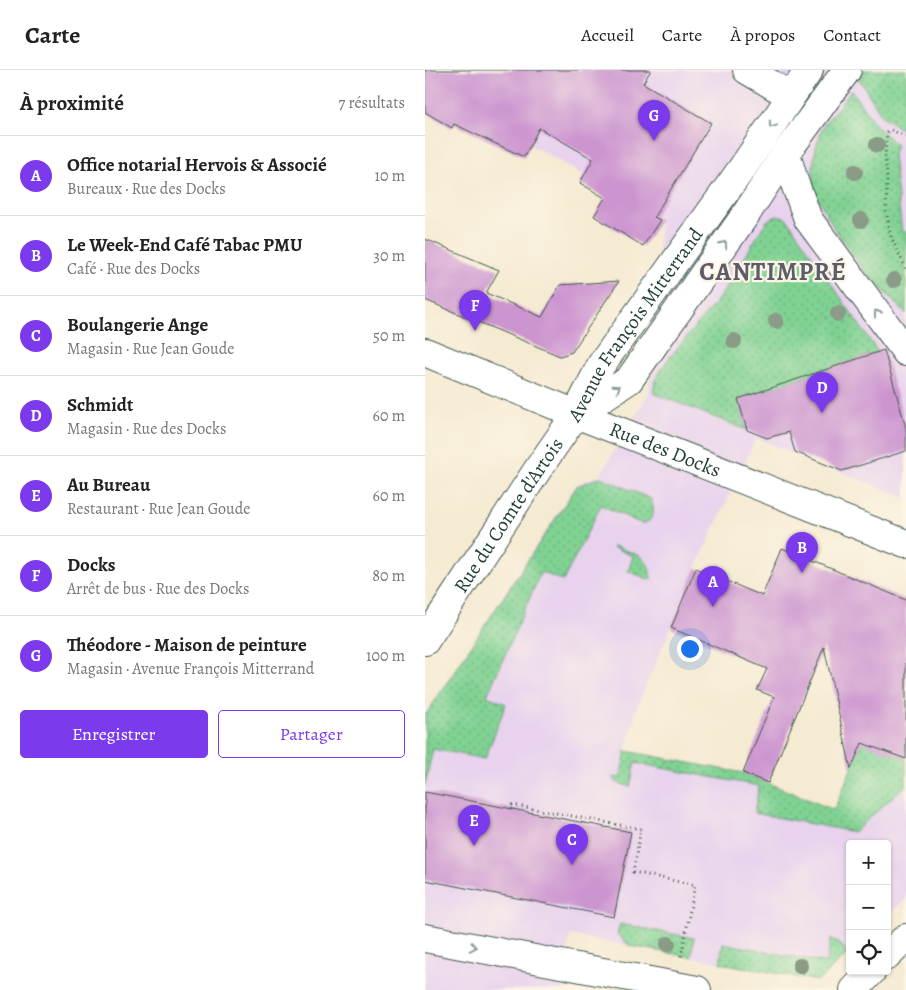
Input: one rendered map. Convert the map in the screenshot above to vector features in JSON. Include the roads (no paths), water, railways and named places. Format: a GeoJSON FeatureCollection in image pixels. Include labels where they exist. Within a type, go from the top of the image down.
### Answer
{"type":"FeatureCollection","features":[{"type":"Feature","properties":{"kind":"main road"},"geometry":{"type":"LineString","coordinates":[[747,70],[791,96]]}},
{"type":"Feature","properties":{"kind":"main road","name":"Avenue François Mitterrand"},"geometry":{"type":"LineString","coordinates":[[576,414],[601,365],[743,167],[809,70]]}},
{"type":"Feature","properties":{"kind":"main road","name":"Avenue François Mitterrand"},"geometry":{"type":"LineString","coordinates":[[576,414],[629,380],[746,214],[786,153],[847,70]]}},
{"type":"Feature","properties":{"kind":"main road"},"geometry":{"type":"LineString","coordinates":[[786,153],[808,219],[906,352]]}},
{"type":"Feature","properties":{"kind":"main road","name":"Rue des Docks"},"geometry":{"type":"LineString","coordinates":[[425,352],[576,414],[906,544]]}},
{"type":"Feature","properties":{"kind":"main road","name":"Rue du Comte d'Artois"},"geometry":{"type":"LineString","coordinates":[[425,641],[537,469],[576,414]]}},
{"type":"Feature","properties":{"kind":"main road"},"geometry":{"type":"LineString","coordinates":[[425,938],[697,990]]}},
{"type":"Feature","properties":{"kind":"main road"},"geometry":{"type":"LineString","coordinates":[[891,952],[906,938]]}},
{"type":"Feature","properties":{"kind":"main road"},"geometry":{"type":"LineString","coordinates":[[854,990],[868,975]]}},
{"type":"Feature","properties":{"kind":"place","name":"Théodore - Maison de peinture"},"geometry":{"type":"Point","coordinates":[654,141]}},
{"type":"Feature","properties":{"kind":"place","name":"Docks"},"geometry":{"type":"Point","coordinates":[475,331]}},
{"type":"Feature","properties":{"kind":"place","name":"Schmidt"},"geometry":{"type":"Point","coordinates":[822,413]}},
{"type":"Feature","properties":{"kind":"place","name":"Le Week-End Café Tabac PMU"},"geometry":{"type":"Point","coordinates":[802,573]}},
{"type":"Feature","properties":{"kind":"place","name":"Office notarial Hervois & Associé"},"geometry":{"type":"Point","coordinates":[713,607]}},
{"type":"Feature","properties":{"kind":"place","name":"Au Bureau"},"geometry":{"type":"Point","coordinates":[474,846]}},
{"type":"Feature","properties":{"kind":"place","name":"Boulangerie Ange"},"geometry":{"type":"Point","coordinates":[572,865]}},
{"type":"Feature","properties":{"kind":"district","name":"CANTIMPRÉ"},"geometry":{"type":"Point","coordinates":[773,272]}}]}
